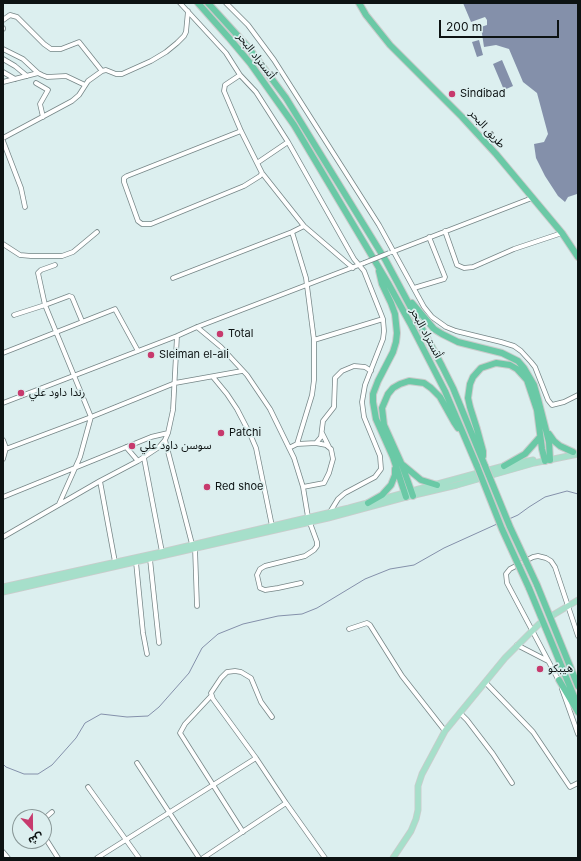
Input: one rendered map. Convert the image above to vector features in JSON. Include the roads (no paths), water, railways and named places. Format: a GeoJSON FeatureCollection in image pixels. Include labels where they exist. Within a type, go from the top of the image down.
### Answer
{"type":"FeatureCollection","features":[{"type":"Feature","properties":{"kind":"highway","name":"أتستراد البحر"},"geometry":{"type":"LineString","coordinates":[[198,3],[230,38],[286,113],[377,266],[430,360],[446,391],[502,530],[529,588],[578,706]]}},
{"type":"Feature","properties":{"kind":"highway","name":"أتستراد البحر"},"geometry":{"type":"LineString","coordinates":[[208,3],[248,47],[286,98],[340,184],[406,297],[453,388],[510,526],[537,585],[578,686]]}},
{"type":"Feature","properties":{"kind":"highway","name":"طريق البحر"},"geometry":{"type":"LineString","coordinates":[[359,3],[370,20],[390,45],[467,122],[496,154],[562,233],[578,257]]}},
{"type":"Feature","properties":{"kind":"highway"},"geometry":{"type":"LineString","coordinates":[[377,266],[382,284],[395,314],[397,333],[393,352],[378,381],[373,394],[372,402],[381,430],[399,465],[405,495]]}},
{"type":"Feature","properties":{"kind":"highway"},"geometry":{"type":"LineString","coordinates":[[406,297],[434,329],[442,334],[458,342],[502,353],[518,361],[527,372],[534,385],[549,442],[547,459]]}},
{"type":"Feature","properties":{"kind":"highway"},"geometry":{"type":"LineString","coordinates":[[484,463],[483,451],[470,407],[468,392],[472,377],[481,368],[489,364],[496,363],[510,365],[523,374],[529,386],[537,410],[540,437],[547,459]]}},
{"type":"Feature","properties":{"kind":"highway"},"geometry":{"type":"LineString","coordinates":[[412,494],[384,425],[382,408],[388,394],[393,388],[409,381],[424,383],[440,398],[454,422],[462,432]]}},
{"type":"Feature","properties":{"kind":"highway"},"geometry":{"type":"LineString","coordinates":[[546,429],[554,441],[568,450],[576,452]]}},
{"type":"Feature","properties":{"kind":"highway"},"geometry":{"type":"LineString","coordinates":[[504,466],[525,454],[540,437]]}},
{"type":"Feature","properties":{"kind":"highway"},"geometry":{"type":"LineString","coordinates":[[399,465],[421,480],[437,485]]}},
{"type":"Feature","properties":{"kind":"highway"},"geometry":{"type":"LineString","coordinates":[[368,503],[382,495],[391,486],[399,465]]}},
{"type":"Feature","properties":{"kind":"highway"},"geometry":{"type":"LineString","coordinates":[[559,680],[578,712]]}},
{"type":"Feature","properties":{"kind":"main road"},"geometry":{"type":"LineString","coordinates":[[3,592],[136,562],[272,526],[309,520],[330,512],[368,503],[458,485],[576,452]]}},
{"type":"Feature","properties":{"kind":"main road"},"geometry":{"type":"LineString","coordinates":[[412,494],[437,485],[504,466],[547,459]]}},
{"type":"Feature","properties":{"kind":"main road"},"geometry":{"type":"LineString","coordinates":[[3,587],[309,520],[405,495]]}},
{"type":"Feature","properties":{"kind":"main road"},"geometry":{"type":"LineString","coordinates":[[554,615],[578,600]]}},
{"type":"Feature","properties":{"kind":"main road"},"geometry":{"type":"LineString","coordinates":[[393,858],[411,831],[416,820],[418,810],[418,786],[422,774],[445,731],[517,645],[539,624]]}},
{"type":"Feature","properties":{"kind":"street"},"geometry":{"type":"LineString","coordinates":[[180,3],[226,53],[240,75],[256,92],[288,142],[354,259],[361,264],[383,319],[383,339],[363,394],[363,410],[366,422],[380,456],[381,469],[375,477],[344,493],[338,499],[330,512]]}},
{"type":"Feature","properties":{"kind":"street"},"geometry":{"type":"LineString","coordinates":[[226,3],[248,25],[274,60],[379,225],[392,252],[424,307],[432,317],[446,327],[514,346],[521,351],[535,367],[550,403],[556,404],[564,402],[578,395]]}},
{"type":"Feature","properties":{"kind":"street"},"geometry":{"type":"LineString","coordinates":[[25,207],[21,188],[4,137],[77,97],[85,85],[102,71],[106,70],[116,74],[122,74],[151,61],[166,52],[184,36],[186,32],[188,11]]}},
{"type":"Feature","properties":{"kind":"street"},"geometry":{"type":"LineString","coordinates":[[3,20],[10,15],[17,17],[51,49],[61,49],[79,42],[102,71]]}},
{"type":"Feature","properties":{"kind":"street"},"geometry":{"type":"LineString","coordinates":[[3,49],[23,59],[38,73],[47,77],[61,75],[68,76],[85,85]]}},
{"type":"Feature","properties":{"kind":"street"},"geometry":{"type":"LineString","coordinates":[[3,59],[15,66],[27,76]]}},
{"type":"Feature","properties":{"kind":"street"},"geometry":{"type":"LineString","coordinates":[[3,72],[15,79]]}},
{"type":"Feature","properties":{"kind":"street"},"geometry":{"type":"LineString","coordinates":[[3,82],[38,73]]}},
{"type":"Feature","properties":{"kind":"street"},"geometry":{"type":"LineString","coordinates":[[240,75],[228,82],[223,89],[241,131],[262,173],[304,226],[353,268]]}},
{"type":"Feature","properties":{"kind":"street"},"geometry":{"type":"LineString","coordinates":[[36,83],[48,90],[40,104],[43,116]]}},
{"type":"Feature","properties":{"kind":"street"},"geometry":{"type":"LineString","coordinates":[[241,131],[126,176],[124,184],[138,221],[142,224],[151,224],[244,186],[256,179],[262,173]]}},
{"type":"Feature","properties":{"kind":"street"},"geometry":{"type":"LineString","coordinates":[[257,163],[288,142]]}},
{"type":"Feature","properties":{"kind":"street"},"geometry":{"type":"LineString","coordinates":[[3,403],[74,374],[138,351],[307,284],[353,268],[532,198]]}},
{"type":"Feature","properties":{"kind":"street"},"geometry":{"type":"LineString","coordinates":[[173,278],[304,226]]}},
{"type":"Feature","properties":{"kind":"street"},"geometry":{"type":"LineString","coordinates":[[445,231],[457,265],[464,268],[473,268],[514,249],[562,233]]}},
{"type":"Feature","properties":{"kind":"street"},"geometry":{"type":"LineString","coordinates":[[3,244],[20,255],[62,256],[73,252],[97,232]]}},
{"type":"Feature","properties":{"kind":"street"},"geometry":{"type":"LineString","coordinates":[[292,232],[305,272],[314,340],[314,380],[312,395],[297,444]]}},
{"type":"Feature","properties":{"kind":"street"},"geometry":{"type":"LineString","coordinates":[[414,288],[444,279],[445,277],[429,237]]}},
{"type":"Feature","properties":{"kind":"street"},"geometry":{"type":"LineString","coordinates":[[55,265],[41,270],[38,273],[45,306],[91,417],[76,467],[59,504]]}},
{"type":"Feature","properties":{"kind":"street"},"geometry":{"type":"LineString","coordinates":[[14,315],[45,306],[69,296],[72,297],[82,321]]}},
{"type":"Feature","properties":{"kind":"street"},"geometry":{"type":"LineString","coordinates":[[3,352],[115,309],[138,351]]}},
{"type":"Feature","properties":{"kind":"street"},"geometry":{"type":"LineString","coordinates":[[314,340],[383,319]]}},
{"type":"Feature","properties":{"kind":"street"},"geometry":{"type":"LineString","coordinates":[[197,328],[221,347],[247,375],[264,399],[289,448],[303,487],[309,520],[317,546],[305,556],[266,566],[260,569],[257,575],[260,588],[265,590],[301,583]]}},
{"type":"Feature","properties":{"kind":"street"},"geometry":{"type":"LineString","coordinates":[[3,537],[100,481],[144,458],[159,447],[165,440],[168,433],[173,410],[177,336]]}},
{"type":"Feature","properties":{"kind":"street"},"geometry":{"type":"LineString","coordinates":[[316,443],[319,441],[322,433],[323,421],[334,407],[335,378],[342,371],[354,366],[365,367],[371,371]]}},
{"type":"Feature","properties":{"kind":"street"},"geometry":{"type":"LineString","coordinates":[[5,449],[91,417],[175,383],[242,371]]}},
{"type":"Feature","properties":{"kind":"street"},"geometry":{"type":"LineString","coordinates":[[213,377],[237,409],[256,448],[272,526]]}},
{"type":"Feature","properties":{"kind":"street"},"geometry":{"type":"LineString","coordinates":[[3,497],[126,447],[152,437],[168,433]]}},
{"type":"Feature","properties":{"kind":"street"},"geometry":{"type":"LineString","coordinates":[[303,487],[324,483],[333,464],[332,451],[322,433]]}},
{"type":"Feature","properties":{"kind":"street"},"geometry":{"type":"LineString","coordinates":[[3,440],[5,449],[3,459]]}},
{"type":"Feature","properties":{"kind":"street"},"geometry":{"type":"LineString","coordinates":[[165,440],[193,546],[197,606]]}},
{"type":"Feature","properties":{"kind":"street"},"geometry":{"type":"LineString","coordinates":[[289,448],[297,444],[316,443],[329,447]]}},
{"type":"Feature","properties":{"kind":"street"},"geometry":{"type":"LineString","coordinates":[[126,447],[138,461]]}},
{"type":"Feature","properties":{"kind":"street"},"geometry":{"type":"LineString","coordinates":[[144,458],[162,552]]}},
{"type":"Feature","properties":{"kind":"street"},"geometry":{"type":"LineString","coordinates":[[100,481],[115,562]]}},
{"type":"Feature","properties":{"kind":"street"},"geometry":{"type":"LineString","coordinates":[[578,636],[567,607],[555,567],[551,561],[538,556],[510,569],[506,574],[508,583],[559,680],[578,734]]}},
{"type":"Feature","properties":{"kind":"street"},"geometry":{"type":"LineString","coordinates":[[150,558],[159,643]]}},
{"type":"Feature","properties":{"kind":"street"},"geometry":{"type":"LineString","coordinates":[[136,562],[143,633],[148,654]]}},
{"type":"Feature","properties":{"kind":"street"},"geometry":{"type":"LineString","coordinates":[[349,629],[367,623],[370,625],[402,676],[445,731]]}},
{"type":"Feature","properties":{"kind":"street"},"geometry":{"type":"LineString","coordinates":[[517,645],[548,661]]}},
{"type":"Feature","properties":{"kind":"street"},"geometry":{"type":"LineString","coordinates":[[243,832],[180,733],[185,724],[211,696],[212,691],[227,672],[241,672],[251,678],[261,702],[272,717]]}},
{"type":"Feature","properties":{"kind":"street"},"geometry":{"type":"LineString","coordinates":[[486,683],[533,732],[570,787],[578,783]]}},
{"type":"Feature","properties":{"kind":"street"},"geometry":{"type":"LineString","coordinates":[[211,696],[325,858]]}},
{"type":"Feature","properties":{"kind":"street"},"geometry":{"type":"LineString","coordinates":[[460,713],[494,754],[512,783]]}},
{"type":"Feature","properties":{"kind":"street"},"geometry":{"type":"LineString","coordinates":[[96,858],[256,758]]}},
{"type":"Feature","properties":{"kind":"street"},"geometry":{"type":"LineString","coordinates":[[137,763],[199,858]]}},
{"type":"Feature","properties":{"kind":"street"},"geometry":{"type":"LineString","coordinates":[[88,787],[138,858]]}},
{"type":"Feature","properties":{"kind":"street"},"geometry":{"type":"LineString","coordinates":[[203,858],[286,804]]}},
{"type":"Feature","properties":{"kind":"street"},"geometry":{"type":"LineString","coordinates":[[52,849],[58,858]]}},
{"type":"Feature","properties":{"kind":"street"},"geometry":{"type":"LineString","coordinates":[[3,852],[6,857]]}},
{"type":"Feature","properties":{"kind":"water"},"geometry":{"type":"Polygon","coordinates":[[[463,3],[578,3],[578,195],[568,197],[565,202],[558,196],[545,176],[536,158],[534,144],[544,142],[548,134],[537,93],[523,82],[509,49],[496,45],[484,47],[481,27],[487,25],[487,20],[485,17],[471,22],[463,3]]]}},
{"type":"Feature","properties":{"kind":"water"},"geometry":{"type":"Polygon","coordinates":[[[479,40],[483,55],[477,57],[472,42],[479,40]]]}},
{"type":"Feature","properties":{"kind":"water"},"geometry":{"type":"Polygon","coordinates":[[[502,60],[513,86],[504,90],[493,64],[502,60]]]}},
{"type":"Feature","properties":{"kind":"waterway"},"geometry":{"type":"LineString","coordinates":[[509,519],[518,515],[545,497],[567,491],[578,494]]}},
{"type":"Feature","properties":{"kind":"waterway"},"geometry":{"type":"LineString","coordinates":[[3,764],[6,767],[24,774],[38,774],[52,765],[76,738],[85,723],[101,714],[127,717],[148,716],[159,707],[189,673],[202,648],[218,634],[243,624],[278,616],[302,614],[317,608],[365,579],[390,569],[414,565],[444,548],[497,524]]}},
{"type":"Feature","properties":{"kind":"place","name":"Sindibad"},"geometry":{"type":"Point","coordinates":[452,94]}},
{"type":"Feature","properties":{"kind":"place","name":"Total"},"geometry":{"type":"Point","coordinates":[220,334]}},
{"type":"Feature","properties":{"kind":"place","name":"Sleiman el-ali"},"geometry":{"type":"Point","coordinates":[151,355]}},
{"type":"Feature","properties":{"kind":"place","name":"رندا داود علي"},"geometry":{"type":"Point","coordinates":[21,393]}},
{"type":"Feature","properties":{"kind":"place","name":"Patchi"},"geometry":{"type":"Point","coordinates":[221,433]}},
{"type":"Feature","properties":{"kind":"place","name":"سوسن داود علي"},"geometry":{"type":"Point","coordinates":[132,446]}},
{"type":"Feature","properties":{"kind":"place","name":"Red shoe"},"geometry":{"type":"Point","coordinates":[207,487]}},
{"type":"Feature","properties":{"kind":"place","name":"هيبكو"},"geometry":{"type":"Point","coordinates":[540,669]}}]}
